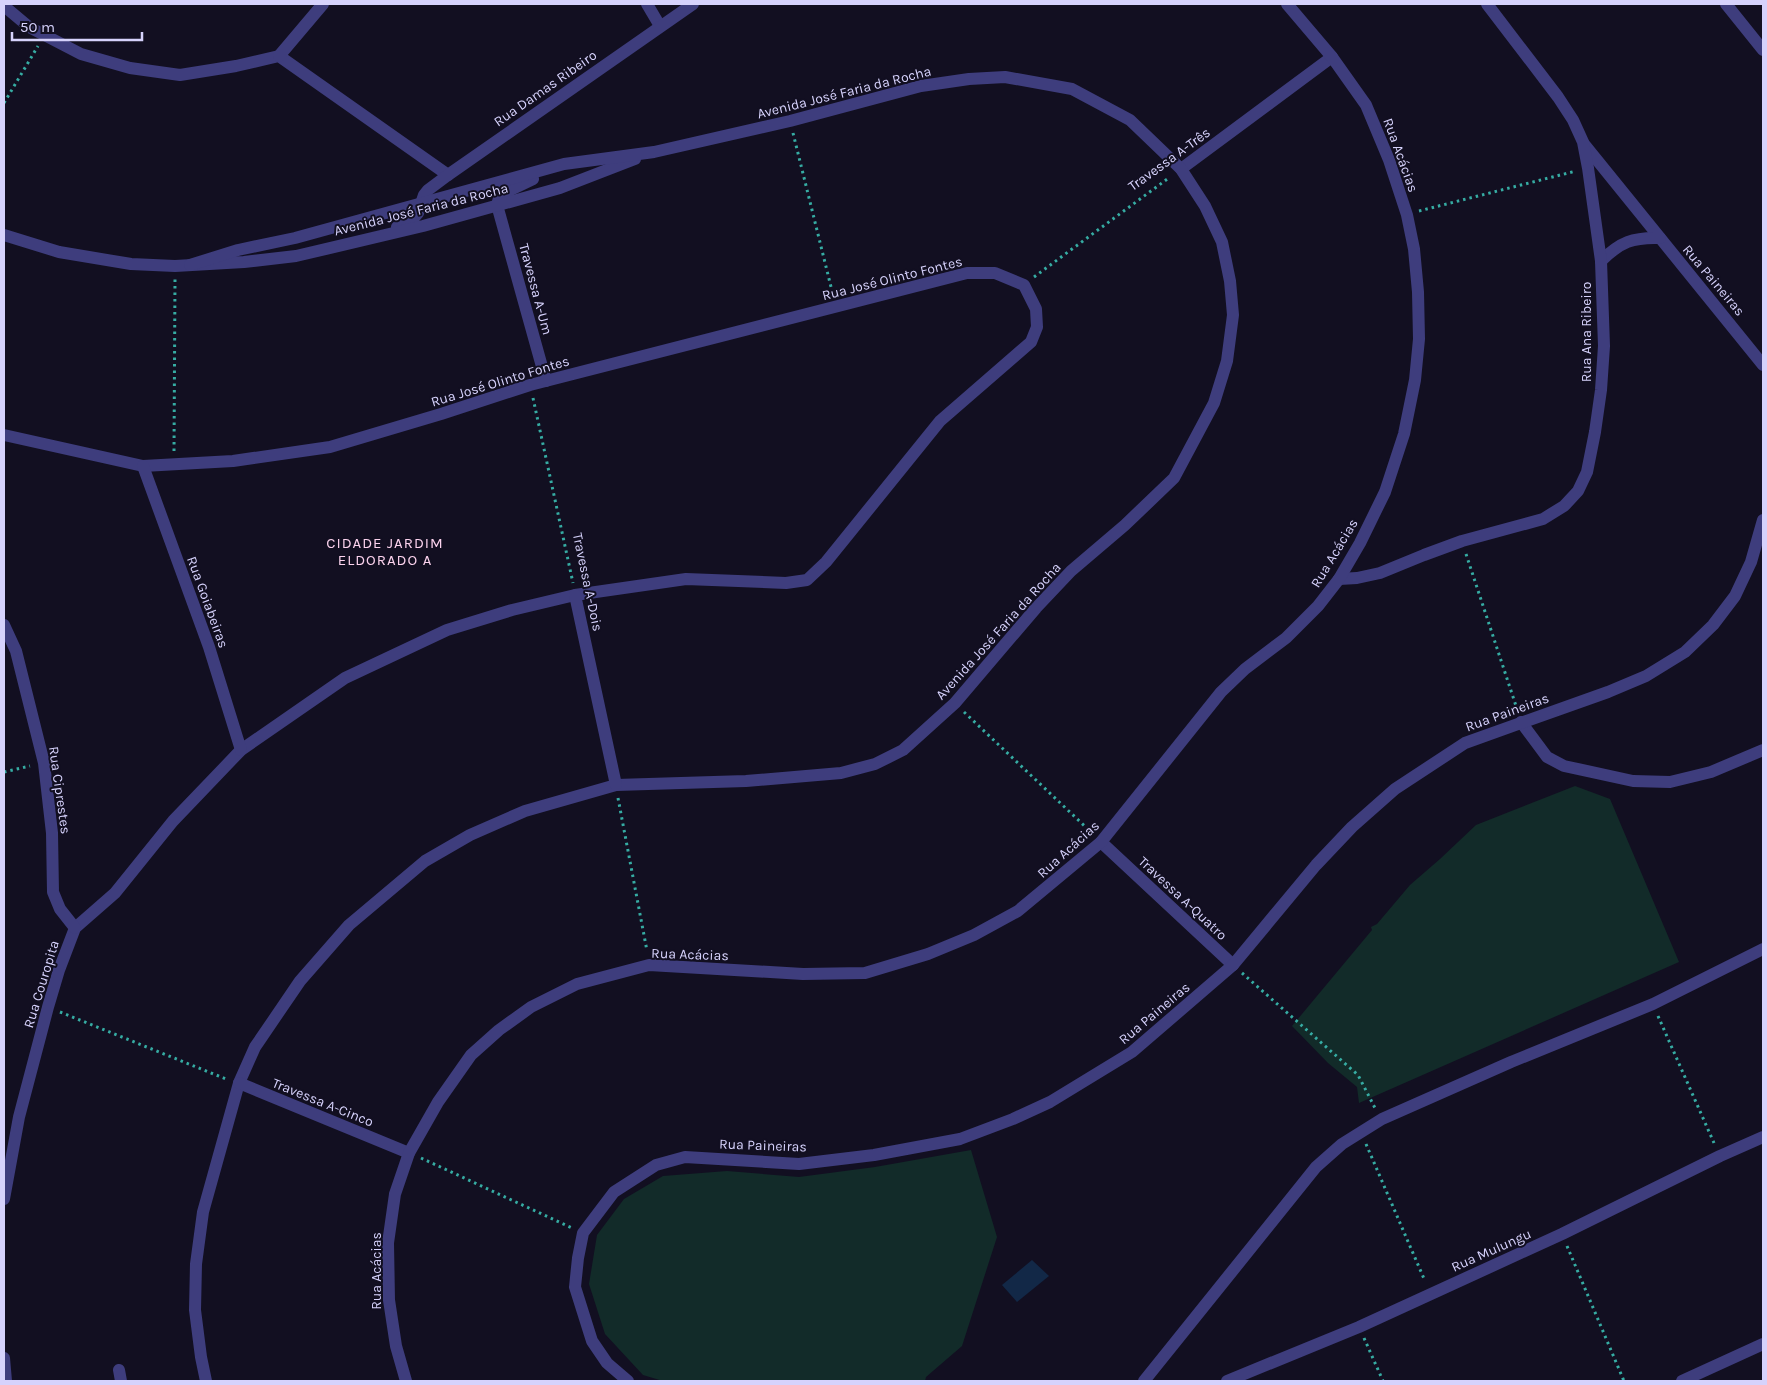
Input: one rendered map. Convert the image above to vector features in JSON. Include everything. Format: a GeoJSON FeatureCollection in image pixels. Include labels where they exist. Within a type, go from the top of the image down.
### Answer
{"type":"FeatureCollection","features":[{"type":"Feature","properties":{"kind":"street"},"geometry":{"type":"LineString","coordinates":[[4,6],[29,27],[80,54],[130,68],[180,75],[236,66],[279,56],[323,4]]}},
{"type":"Feature","properties":{"kind":"street"},"geometry":{"type":"LineString","coordinates":[[647,4],[660,26]]}},
{"type":"Feature","properties":{"kind":"street","name":"Rua Damas Ribeiro"},"geometry":{"type":"LineString","coordinates":[[367,239],[412,220],[418,213],[428,190],[448,174],[693,4]]}},
{"type":"Feature","properties":{"kind":"street","name":"Rua Acácias"},"geometry":{"type":"LineString","coordinates":[[406,1381],[396,1346],[389,1300],[388,1243],[395,1194],[409,1152],[438,1102],[472,1055],[499,1030],[531,1007],[577,984],[649,965],[803,974],[865,973],[928,954],[974,935],[1018,911],[1101,842],[1221,692],[1245,669],[1286,638],[1318,606],[1339,579],[1386,492],[1404,434],[1415,380],[1419,339],[1418,292],[1414,249],[1407,215],[1389,160],[1366,105],[1332,58],[1287,4]]}},
{"type":"Feature","properties":{"kind":"street","name":"Rua Ana Ribeiro"},"geometry":{"type":"LineString","coordinates":[[1339,579],[1357,578],[1380,573],[1462,541],[1543,519],[1564,506],[1578,490],[1587,472],[1596,432],[1604,346],[1601,261],[1588,168],[1582,142],[1573,120],[1558,97],[1487,4]]}},
{"type":"Feature","properties":{"kind":"street"},"geometry":{"type":"LineString","coordinates":[[1726,4],[1763,50]]}},
{"type":"Feature","properties":{"kind":"street"},"geometry":{"type":"LineString","coordinates":[[279,56],[448,174]]}},
{"type":"Feature","properties":{"kind":"street","name":"Travessa A-Três"},"geometry":{"type":"LineString","coordinates":[[1181,169],[1332,58]]}},
{"type":"Feature","properties":{"kind":"street","name":"Avenida José Faria da Rocha"},"geometry":{"type":"LineString","coordinates":[[190,265],[238,250],[295,238],[564,164],[654,152],[790,121],[920,86],[968,79],[1005,77],[1072,89],[1130,120],[1181,169],[1206,206],[1222,242],[1230,281],[1233,315],[1227,361],[1214,403],[1174,478],[1125,525],[1071,571],[1036,608],[955,704],[902,750],[875,764],[841,773],[746,781],[616,785],[525,811],[470,834],[425,861],[349,926],[300,981],[255,1046],[239,1084],[203,1212],[196,1264],[195,1310],[206,1381]]}},
{"type":"Feature","properties":{"kind":"street","name":"Rua Paineiras"},"geometry":{"type":"LineString","coordinates":[[1582,142],[1763,365]]}},
{"type":"Feature","properties":{"kind":"street","name":"Avenida José Faria da Rocha"},"geometry":{"type":"LineString","coordinates":[[4,234],[59,252],[131,264],[175,266],[244,262],[296,256],[423,226],[560,188],[654,152]]}},
{"type":"Feature","properties":{"kind":"street"},"geometry":{"type":"LineString","coordinates":[[497,205],[500,195],[564,164]]}},
{"type":"Feature","properties":{"kind":"street","name":"Travessa A-Um"},"geometry":{"type":"LineString","coordinates":[[497,205],[546,381]]}},
{"type":"Feature","properties":{"kind":"street"},"geometry":{"type":"LineString","coordinates":[[1601,261],[1613,249],[1627,241],[1643,237],[1660,238]]}},
{"type":"Feature","properties":{"kind":"street","name":"Rua José Olinto Fontes"},"geometry":{"type":"LineString","coordinates":[[4,435],[143,466],[233,461],[330,447],[530,385],[967,273],[995,273],[1024,285]]}},
{"type":"Feature","properties":{"kind":"street"},"geometry":{"type":"LineString","coordinates":[[241,750],[345,678],[447,630],[512,610],[576,594],[686,579],[786,584],[807,580],[826,562],[940,420],[1031,342],[1037,327],[1036,309],[1024,285]]}},
{"type":"Feature","properties":{"kind":"street","name":"Rua Goiabeiras"},"geometry":{"type":"LineString","coordinates":[[143,466],[209,647],[241,750]]}},
{"type":"Feature","properties":{"kind":"street","name":"Rua Paineiras"},"geometry":{"type":"LineString","coordinates":[[628,1381],[607,1363],[592,1341],[575,1286],[582,1233],[614,1192],[656,1165],[684,1157],[799,1164],[874,1155],[960,1140],[1050,1102],[1132,1052],[1233,965],[1316,864],[1352,827],[1395,789],[1465,743],[1616,689],[1646,676],[1685,652],[1713,626],[1735,596],[1751,562],[1763,520]]}},
{"type":"Feature","properties":{"kind":"street","name":"Travessa A-Dois"},"geometry":{"type":"LineString","coordinates":[[576,594],[616,785]]}},
{"type":"Feature","properties":{"kind":"street","name":"Rua Ciprestes"},"geometry":{"type":"LineString","coordinates":[[4,626],[16,651],[44,763],[52,833],[53,892],[60,909],[75,928]]}},
{"type":"Feature","properties":{"kind":"street"},"geometry":{"type":"LineString","coordinates":[[1521,722],[1547,757],[1564,766],[1634,782],[1670,782],[1711,772],[1763,750]]}},
{"type":"Feature","properties":{"kind":"street","name":"Rua Couropita"},"geometry":{"type":"LineString","coordinates":[[4,1199],[19,1117],[48,1007],[59,970],[75,928],[115,893],[173,821],[241,750]]}},
{"type":"Feature","properties":{"kind":"street","name":"Travessa A-Quatro"},"geometry":{"type":"LineString","coordinates":[[1101,842],[1233,965]]}},
{"type":"Feature","properties":{"kind":"street"},"geometry":{"type":"LineString","coordinates":[[1144,1381],[1316,1167],[1342,1144],[1382,1119],[1511,1062],[1653,1004],[1763,949]]}},
{"type":"Feature","properties":{"kind":"street","name":"Travessa A-Cinco"},"geometry":{"type":"LineString","coordinates":[[239,1084],[409,1152]]}},
{"type":"Feature","properties":{"kind":"street","name":"Rua Mulungu"},"geometry":{"type":"LineString","coordinates":[[1227,1381],[1359,1327],[1562,1234],[1720,1156],[1763,1137]]}},
{"type":"Feature","properties":{"kind":"street"},"geometry":{"type":"LineString","coordinates":[[1682,1381],[1763,1344]]}},
{"type":"Feature","properties":{"kind":"street"},"geometry":{"type":"LineString","coordinates":[[4,1358],[6,1381]]}},
{"type":"Feature","properties":{"kind":"path"},"geometry":{"type":"LineString","coordinates":[[4,103],[44,35]]}},
{"type":"Feature","properties":{"kind":"path"},"geometry":{"type":"LineString","coordinates":[[790,121],[836,308]]}},
{"type":"Feature","properties":{"kind":"path"},"geometry":{"type":"LineString","coordinates":[[1407,215],[1588,168]]}},
{"type":"Feature","properties":{"kind":"path","name":"Travessa A-Três"},"geometry":{"type":"LineString","coordinates":[[1024,285],[1181,169]]}},
{"type":"Feature","properties":{"kind":"path"},"geometry":{"type":"LineString","coordinates":[[174,464],[175,266]]}},
{"type":"Feature","properties":{"kind":"path","name":"Travessa A-Dois"},"geometry":{"type":"LineString","coordinates":[[530,385],[576,594]]}},
{"type":"Feature","properties":{"kind":"path"},"geometry":{"type":"LineString","coordinates":[[1462,541],[1521,722]]}},
{"type":"Feature","properties":{"kind":"path"},"geometry":{"type":"LineString","coordinates":[[955,704],[1101,842]]}},
{"type":"Feature","properties":{"kind":"path"},"geometry":{"type":"LineString","coordinates":[[4,772],[44,763]]}},
{"type":"Feature","properties":{"kind":"path"},"geometry":{"type":"LineString","coordinates":[[616,785],[649,965]]}},
{"type":"Feature","properties":{"kind":"path"},"geometry":{"type":"LineString","coordinates":[[1233,965],[1358,1075],[1382,1119]]}},
{"type":"Feature","properties":{"kind":"path"},"geometry":{"type":"LineString","coordinates":[[1653,1004],[1720,1156]]}},
{"type":"Feature","properties":{"kind":"path"},"geometry":{"type":"LineString","coordinates":[[48,1007],[239,1084]]}},
{"type":"Feature","properties":{"kind":"path"},"geometry":{"type":"LineString","coordinates":[[1361,1132],[1430,1293]]}},
{"type":"Feature","properties":{"kind":"path"},"geometry":{"type":"LineString","coordinates":[[409,1152],[582,1233]]}},
{"type":"Feature","properties":{"kind":"path"},"geometry":{"type":"LineString","coordinates":[[1562,1234],[1624,1381]]}},
{"type":"Feature","properties":{"kind":"path"},"geometry":{"type":"LineString","coordinates":[[1359,1327],[1383,1381]]}},
{"type":"Feature","properties":{"kind":"green space"},"geometry":{"type":"Polygon","coordinates":[[[1575,786],[1610,799],[1679,962],[1359,1103],[1357,1087],[1328,1063],[1292,1026],[1372,930],[1371,927],[1377,924],[1410,885],[1476,825],[1575,786]]]}},
{"type":"Feature","properties":{"kind":"green space"},"geometry":{"type":"Polygon","coordinates":[[[971,1150],[997,1237],[962,1346],[926,1377],[925,1381],[663,1381],[643,1375],[605,1334],[589,1284],[597,1235],[624,1199],[663,1176],[727,1171],[799,1177],[875,1167],[971,1150]]]}},
{"type":"Feature","properties":{"kind":"water"},"geometry":{"type":"Polygon","coordinates":[[[1032,1260],[1049,1276],[1017,1302],[1002,1285],[1032,1260]]]}},
{"type":"Feature","properties":{"kind":"district","name":"CIDADE JARDIM ELDORADO A"},"geometry":{"type":"Point","coordinates":[385,552]}}]}
